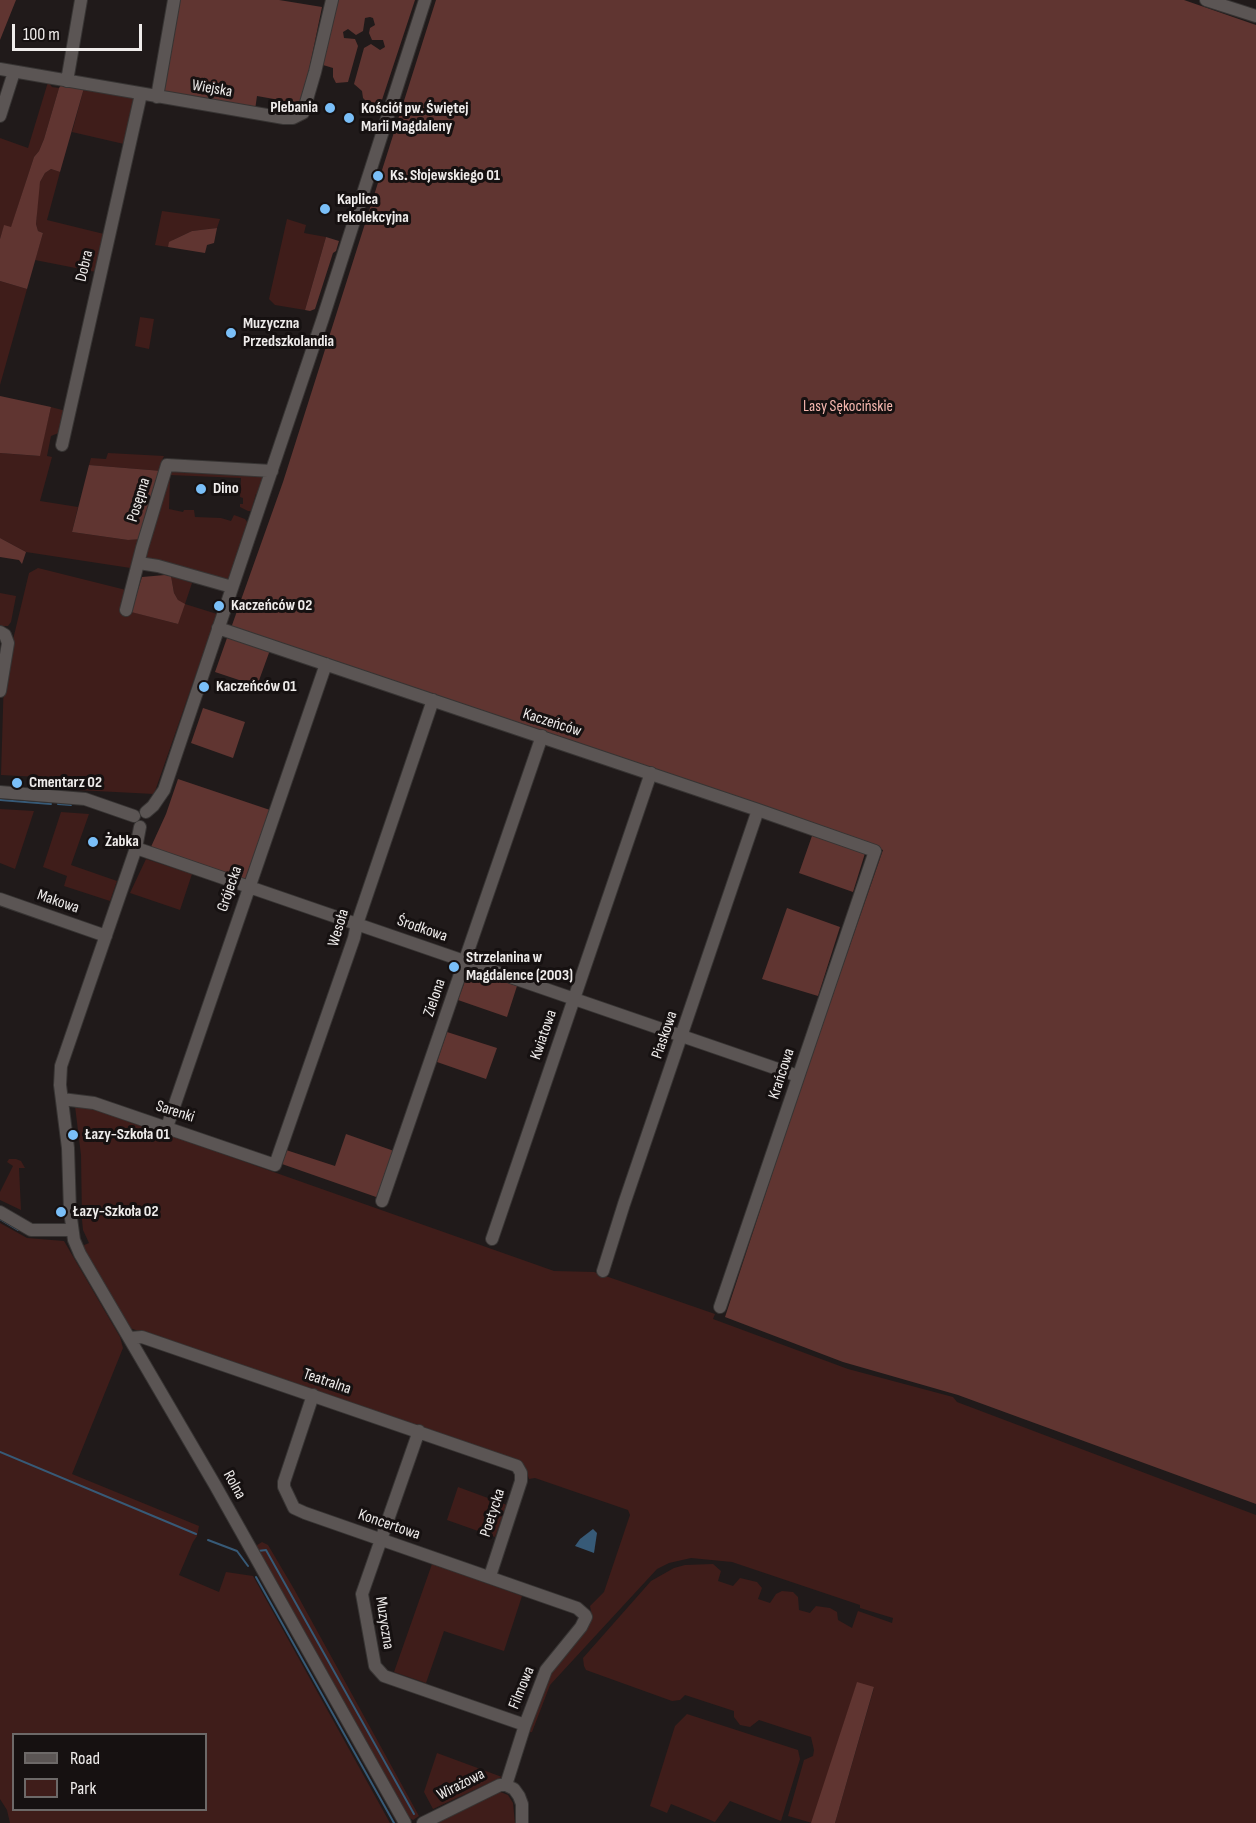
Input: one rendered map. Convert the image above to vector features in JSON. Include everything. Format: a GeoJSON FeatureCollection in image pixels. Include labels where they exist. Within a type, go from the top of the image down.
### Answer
{"type":"FeatureCollection","features":[{"type":"Feature","properties":{"kind":"street"},"geometry":{"type":"LineString","coordinates":[[67,81],[81,0]]}},
{"type":"Feature","properties":{"kind":"street"},"geometry":{"type":"LineString","coordinates":[[157,97],[174,0]]}},
{"type":"Feature","properties":{"kind":"street","name":"Wiejska"},"geometry":{"type":"LineString","coordinates":[[0,69],[284,118],[300,116],[315,72],[332,0]]}},
{"type":"Feature","properties":{"kind":"street"},"geometry":{"type":"LineString","coordinates":[[0,792],[85,799],[140,818],[153,806],[164,790],[334,285],[425,0]]}},
{"type":"Feature","properties":{"kind":"street"},"geometry":{"type":"LineString","coordinates":[[1208,0],[1256,16]]}},
{"type":"Feature","properties":{"kind":"street"},"geometry":{"type":"LineString","coordinates":[[0,116],[14,72]]}},
{"type":"Feature","properties":{"kind":"street","name":"Dobra"},"geometry":{"type":"LineString","coordinates":[[62,446],[141,94]]}},
{"type":"Feature","properties":{"kind":"street","name":"Posępna"},"geometry":{"type":"LineString","coordinates":[[126,610],[167,465],[272,471]]}},
{"type":"Feature","properties":{"kind":"street"},"geometry":{"type":"LineString","coordinates":[[139,563],[158,566],[232,587]]}},
{"type":"Feature","properties":{"kind":"street","name":"Kaczeńców"},"geometry":{"type":"LineString","coordinates":[[218,628],[542,736],[875,851]]}},
{"type":"Feature","properties":{"kind":"street"},"geometry":{"type":"LineString","coordinates":[[0,632],[5,635],[8,643],[0,691]]}},
{"type":"Feature","properties":{"kind":"street","name":"Grójecka"},"geometry":{"type":"LineString","coordinates":[[167,1127],[326,664]]}},
{"type":"Feature","properties":{"kind":"street","name":"Wesoła"},"geometry":{"type":"LineString","coordinates":[[274,1165],[354,938],[433,700]]}},
{"type":"Feature","properties":{"kind":"street","name":"Zielona"},"geometry":{"type":"LineString","coordinates":[[382,1201],[542,736]]}},
{"type":"Feature","properties":{"kind":"street","name":"Kwiatowa"},"geometry":{"type":"LineString","coordinates":[[492,1239],[651,773]]}},
{"type":"Feature","properties":{"kind":"street","name":"Piaskowa"},"geometry":{"type":"LineString","coordinates":[[603,1271],[758,810]]}},
{"type":"Feature","properties":{"kind":"street","name":"Rolna"},"geometry":{"type":"LineString","coordinates":[[140,818],[136,848],[63,1060],[60,1078],[68,1148],[72,1230],[80,1254],[205,1467],[405,1823]]}},
{"type":"Feature","properties":{"kind":"street","name":"Środkowa"},"geometry":{"type":"LineString","coordinates":[[136,848],[798,1076]]}},
{"type":"Feature","properties":{"kind":"street","name":"Krańcowa"},"geometry":{"type":"LineString","coordinates":[[720,1307],[875,851]]}},
{"type":"Feature","properties":{"kind":"street","name":"Makowa"},"geometry":{"type":"LineString","coordinates":[[0,899],[106,936]]}},
{"type":"Feature","properties":{"kind":"street","name":"Sarenki"},"geometry":{"type":"LineString","coordinates":[[62,1100],[94,1103],[274,1165]]}},
{"type":"Feature","properties":{"kind":"street"},"geometry":{"type":"LineString","coordinates":[[0,1212],[32,1230],[72,1230]]}},
{"type":"Feature","properties":{"kind":"street","name":"Teatralna"},"geometry":{"type":"LineString","coordinates":[[130,1338],[142,1337],[513,1464]]}},
{"type":"Feature","properties":{"kind":"street","name":"Koncertowa"},"geometry":{"type":"LineString","coordinates":[[313,1395],[284,1480],[292,1505],[301,1512],[577,1608],[585,1615]]}},
{"type":"Feature","properties":{"kind":"street","name":"Muzyczna"},"geometry":{"type":"LineString","coordinates":[[419,1431],[362,1594],[374,1663],[384,1676],[525,1725]]}},
{"type":"Feature","properties":{"kind":"street","name":"Poetycka"},"geometry":{"type":"LineString","coordinates":[[490,1576],[521,1481],[520,1469],[513,1464]]}},
{"type":"Feature","properties":{"kind":"street","name":"Filmowa"},"geometry":{"type":"LineString","coordinates":[[506,1785],[546,1670],[581,1628],[585,1615]]}},
{"type":"Feature","properties":{"kind":"street","name":"Wirażowa"},"geometry":{"type":"LineString","coordinates":[[423,1823],[491,1787],[506,1785],[514,1789],[519,1796],[522,1804],[522,1823]]}},
{"type":"Feature","properties":{"kind":"green space"},"geometry":{"type":"Polygon","coordinates":[[[0,0],[16,0],[0,40],[0,0]]]}},
{"type":"Feature","properties":{"kind":"green space"},"geometry":{"type":"Polygon","coordinates":[[[179,0],[279,0],[322,7],[302,104],[257,96],[255,110],[163,94],[179,0]]]}},
{"type":"Feature","properties":{"kind":"green space"},"geometry":{"type":"Polygon","coordinates":[[[338,0],[415,0],[377,115],[371,113],[362,91],[354,84],[364,48],[371,44],[380,50],[385,47],[383,40],[372,40],[369,33],[370,28],[375,25],[373,18],[365,18],[363,31],[356,35],[348,29],[343,32],[344,38],[355,39],[358,46],[348,82],[336,83],[333,68],[323,65],[338,0]]]}},
{"type":"Feature","properties":{"kind":"green space","name":"Lasy Sękocińskie"},"geometry":{"type":"Polygon","coordinates":[[[436,0],[1184,0],[1256,25],[1256,1504],[958,1395],[843,1362],[725,1317],[802,1083],[883,850],[231,628],[283,482],[436,0]]]}},
{"type":"Feature","properties":{"kind":"green space"},"geometry":{"type":"Polygon","coordinates":[[[48,82],[52,87],[59,88],[44,139],[34,157],[11,228],[4,226],[0,239],[0,138],[28,148],[48,82]]]}},
{"type":"Feature","properties":{"kind":"green space"},"geometry":{"type":"Polygon","coordinates":[[[62,84],[84,88],[60,172],[51,169],[45,173],[40,182],[36,224],[38,231],[43,233],[27,289],[0,281],[0,239],[4,225],[11,227],[34,157],[44,139],[62,84]]]}},
{"type":"Feature","properties":{"kind":"green space"},"geometry":{"type":"Polygon","coordinates":[[[84,88],[133,97],[124,144],[72,132],[84,88]]]}},
{"type":"Feature","properties":{"kind":"green space"},"geometry":{"type":"Polygon","coordinates":[[[51,169],[60,172],[47,220],[104,234],[96,272],[35,260],[43,233],[38,231],[36,224],[38,191],[45,173],[51,169]]]}},
{"type":"Feature","properties":{"kind":"green space"},"geometry":{"type":"Polygon","coordinates":[[[162,211],[220,219],[217,228],[192,231],[173,240],[168,247],[155,245],[162,211]]]}},
{"type":"Feature","properties":{"kind":"green space"},"geometry":{"type":"Polygon","coordinates":[[[287,219],[306,225],[304,233],[326,237],[305,310],[275,305],[269,299],[287,219]]]}},
{"type":"Feature","properties":{"kind":"green space"},"geometry":{"type":"Polygon","coordinates":[[[217,228],[214,243],[207,245],[205,253],[168,247],[169,242],[192,231],[217,228]]]}},
{"type":"Feature","properties":{"kind":"green space"},"geometry":{"type":"Polygon","coordinates":[[[326,237],[339,241],[315,309],[305,310],[326,237]]]}},
{"type":"Feature","properties":{"kind":"green space"},"geometry":{"type":"Polygon","coordinates":[[[0,281],[27,289],[0,385],[0,281]]]}},
{"type":"Feature","properties":{"kind":"green space"},"geometry":{"type":"Polygon","coordinates":[[[140,317],[154,319],[149,349],[135,346],[140,317]]]}},
{"type":"Feature","properties":{"kind":"green space"},"geometry":{"type":"Polygon","coordinates":[[[0,396],[51,407],[40,456],[0,453],[0,396]]]}},
{"type":"Feature","properties":{"kind":"green space"},"geometry":{"type":"Polygon","coordinates":[[[51,407],[66,411],[61,432],[51,436],[47,456],[52,457],[40,501],[78,507],[72,532],[128,540],[143,539],[137,569],[26,552],[0,538],[0,453],[39,456],[51,407]]]}},
{"type":"Feature","properties":{"kind":"green space"},"geometry":{"type":"Polygon","coordinates":[[[108,453],[164,456],[161,462],[164,465],[162,471],[89,465],[91,458],[106,459],[108,453]]]}},
{"type":"Feature","properties":{"kind":"green space"},"geometry":{"type":"Polygon","coordinates":[[[89,465],[162,471],[143,539],[128,540],[72,532],[89,465]]]}},
{"type":"Feature","properties":{"kind":"green space"},"geometry":{"type":"Polygon","coordinates":[[[170,469],[266,474],[260,495],[256,494],[251,511],[240,507],[240,504],[243,504],[243,498],[240,497],[241,478],[170,475],[169,509],[183,512],[194,510],[195,517],[221,518],[231,521],[234,515],[245,519],[248,523],[232,578],[224,580],[152,561],[145,557],[170,469]]]}},
{"type":"Feature","properties":{"kind":"green space"},"geometry":{"type":"Polygon","coordinates":[[[0,538],[26,552],[22,564],[19,560],[0,557],[0,538]]]}},
{"type":"Feature","properties":{"kind":"green space"},"geometry":{"type":"Polygon","coordinates":[[[38,568],[126,590],[120,609],[178,624],[178,600],[174,593],[171,576],[192,583],[185,604],[217,614],[154,794],[77,790],[77,779],[1,775],[4,677],[29,573],[38,568]]]}},
{"type":"Feature","properties":{"kind":"green space"},"geometry":{"type":"Polygon","coordinates":[[[171,576],[174,593],[178,600],[185,604],[178,624],[131,612],[142,577],[171,576]]]}},
{"type":"Feature","properties":{"kind":"green space"},"geometry":{"type":"Polygon","coordinates":[[[0,593],[16,596],[11,622],[8,626],[0,626],[0,593]]]}},
{"type":"Feature","properties":{"kind":"green space"},"geometry":{"type":"Polygon","coordinates":[[[231,636],[270,650],[257,686],[215,672],[227,638],[231,636]]]}},
{"type":"Feature","properties":{"kind":"green space"},"geometry":{"type":"Polygon","coordinates":[[[203,708],[245,722],[233,758],[191,743],[203,708]]]}},
{"type":"Feature","properties":{"kind":"green space"},"geometry":{"type":"Polygon","coordinates":[[[178,779],[270,810],[245,881],[150,849],[166,814],[178,779]]]}},
{"type":"Feature","properties":{"kind":"green space"},"geometry":{"type":"Polygon","coordinates":[[[0,809],[34,811],[15,869],[0,863],[0,809]]]}},
{"type":"Feature","properties":{"kind":"green space"},"geometry":{"type":"Polygon","coordinates":[[[61,812],[89,814],[71,865],[117,881],[110,901],[64,886],[67,876],[43,867],[61,812]]]}},
{"type":"Feature","properties":{"kind":"green space"},"geometry":{"type":"Polygon","coordinates":[[[813,833],[866,850],[853,892],[799,873],[813,833]]]}},
{"type":"Feature","properties":{"kind":"green space"},"geometry":{"type":"Polygon","coordinates":[[[146,859],[192,874],[180,910],[130,893],[146,859]]]}},
{"type":"Feature","properties":{"kind":"green space"},"geometry":{"type":"Polygon","coordinates":[[[787,908],[840,927],[818,996],[762,979],[787,908]]]}},
{"type":"Feature","properties":{"kind":"green space"},"geometry":{"type":"Polygon","coordinates":[[[469,970],[517,986],[507,1017],[458,1000],[469,970]]]}},
{"type":"Feature","properties":{"kind":"green space"},"geometry":{"type":"Polygon","coordinates":[[[447,1032],[497,1048],[486,1079],[437,1062],[447,1032]]]}},
{"type":"Feature","properties":{"kind":"green space"},"geometry":{"type":"Polygon","coordinates":[[[81,1104],[554,1271],[594,1272],[715,1314],[713,1319],[848,1369],[953,1397],[957,1402],[1256,1515],[1256,1823],[835,1823],[874,1688],[857,1683],[812,1823],[788,1816],[804,1760],[813,1756],[811,1737],[759,1720],[750,1727],[740,1725],[734,1717],[734,1711],[685,1695],[680,1700],[672,1701],[586,1670],[584,1666],[583,1658],[651,1581],[674,1568],[685,1565],[713,1564],[721,1571],[718,1581],[733,1586],[740,1578],[757,1582],[762,1588],[758,1599],[770,1603],[776,1594],[782,1591],[793,1592],[798,1597],[799,1610],[810,1613],[816,1606],[830,1608],[837,1612],[838,1620],[852,1628],[858,1611],[892,1623],[893,1618],[860,1608],[860,1605],[732,1562],[691,1558],[669,1563],[657,1569],[550,1685],[532,1732],[526,1733],[555,1662],[584,1629],[592,1616],[590,1606],[604,1592],[630,1515],[628,1510],[535,1478],[529,1479],[524,1465],[127,1327],[82,1246],[89,1243],[83,1230],[81,1155],[75,1106],[81,1104]]]}},
{"type":"Feature","properties":{"kind":"green space"},"geometry":{"type":"Polygon","coordinates":[[[346,1134],[394,1151],[379,1198],[282,1164],[286,1150],[335,1166],[346,1134]]]}},
{"type":"Feature","properties":{"kind":"green space"},"geometry":{"type":"Polygon","coordinates":[[[9,1159],[21,1161],[25,1168],[19,1168],[21,1210],[0,1200],[0,1192],[13,1166],[7,1162],[9,1159]]]}},
{"type":"Feature","properties":{"kind":"green space"},"geometry":{"type":"Polygon","coordinates":[[[0,1223],[27,1238],[64,1241],[120,1337],[123,1348],[72,1474],[199,1526],[197,1536],[179,1575],[219,1592],[226,1572],[253,1576],[390,1823],[10,1823],[7,1810],[0,1799],[0,1223]]]}},
{"type":"Feature","properties":{"kind":"green space"},"geometry":{"type":"Polygon","coordinates":[[[458,1487],[507,1505],[495,1537],[447,1520],[458,1487]]]}},
{"type":"Feature","properties":{"kind":"green space"},"geometry":{"type":"Polygon","coordinates":[[[262,1542],[268,1545],[294,1589],[419,1816],[413,1820],[407,1816],[254,1547],[262,1542]]]}},
{"type":"Feature","properties":{"kind":"green space"},"geometry":{"type":"Polygon","coordinates":[[[432,1564],[522,1596],[504,1651],[444,1631],[426,1683],[394,1672],[432,1564]]]}},
{"type":"Feature","properties":{"kind":"green space"},"geometry":{"type":"Polygon","coordinates":[[[857,1682],[874,1687],[835,1823],[811,1823],[857,1682]]]}},
{"type":"Feature","properties":{"kind":"green space"},"geometry":{"type":"Polygon","coordinates":[[[687,1714],[798,1750],[800,1759],[781,1821],[730,1801],[715,1822],[671,1804],[667,1813],[650,1806],[675,1726],[687,1714]]]}},
{"type":"Feature","properties":{"kind":"green space"},"geometry":{"type":"Polygon","coordinates":[[[437,1753],[502,1777],[433,1809],[424,1792],[437,1753]]]}},
{"type":"Feature","properties":{"kind":"green space"},"geometry":{"type":"Polygon","coordinates":[[[498,1791],[508,1795],[513,1803],[515,1823],[438,1823],[487,1794],[498,1791]]]}},
{"type":"Feature","properties":{"kind":"water"},"geometry":{"type":"Polygon","coordinates":[[[593,1529],[597,1533],[594,1553],[575,1546],[580,1539],[593,1529]]]}},
{"type":"Feature","properties":{"kind":"waterway"},"geometry":{"type":"LineString","coordinates":[[0,800],[51,804]]}},
{"type":"Feature","properties":{"kind":"waterway"},"geometry":{"type":"LineString","coordinates":[[58,804],[71,805]]}},
{"type":"Feature","properties":{"kind":"waterway"},"geometry":{"type":"LineString","coordinates":[[0,1219],[18,1230]]}},
{"type":"Feature","properties":{"kind":"waterway"},"geometry":{"type":"LineString","coordinates":[[0,1452],[196,1534]]}},
{"type":"Feature","properties":{"kind":"waterway"},"geometry":{"type":"LineString","coordinates":[[208,1540],[237,1551],[248,1566]]}},
{"type":"Feature","properties":{"kind":"waterway"},"geometry":{"type":"LineString","coordinates":[[258,1551],[266,1550],[414,1814]]}},
{"type":"Feature","properties":{"kind":"waterway"},"geometry":{"type":"LineString","coordinates":[[256,1577],[394,1823]]}},
{"type":"Feature","properties":{"kind":"place","name":"Plebania"},"geometry":{"type":"Point","coordinates":[330,108]}},
{"type":"Feature","properties":{"kind":"place","name":"Kościół pw. Świętej Marii Magdaleny"},"geometry":{"type":"Point","coordinates":[349,118]}},
{"type":"Feature","properties":{"kind":"place","name":"Ks. Słojewskiego 01"},"geometry":{"type":"Point","coordinates":[378,176]}},
{"type":"Feature","properties":{"kind":"place","name":"Kaplica rekolekcyjna"},"geometry":{"type":"Point","coordinates":[325,209]}},
{"type":"Feature","properties":{"kind":"place","name":"Muzyczna Przedszkolandia"},"geometry":{"type":"Point","coordinates":[231,333]}},
{"type":"Feature","properties":{"kind":"place","name":"Dino"},"geometry":{"type":"Point","coordinates":[201,489]}},
{"type":"Feature","properties":{"kind":"place","name":"Kaczeńców 02"},"geometry":{"type":"Point","coordinates":[219,606]}},
{"type":"Feature","properties":{"kind":"place","name":"Kaczeńców 01"},"geometry":{"type":"Point","coordinates":[204,687]}},
{"type":"Feature","properties":{"kind":"place","name":"Cmentarz 02"},"geometry":{"type":"Point","coordinates":[17,783]}},
{"type":"Feature","properties":{"kind":"place","name":"Żabka"},"geometry":{"type":"Point","coordinates":[93,842]}},
{"type":"Feature","properties":{"kind":"place","name":"Strzelanina w Magdalence (2003)"},"geometry":{"type":"Point","coordinates":[454,967]}},
{"type":"Feature","properties":{"kind":"place","name":"Łazy-Szkoła 01"},"geometry":{"type":"Point","coordinates":[73,1135]}},
{"type":"Feature","properties":{"kind":"place","name":"Łazy-Szkoła 02"},"geometry":{"type":"Point","coordinates":[61,1212]}}]}
